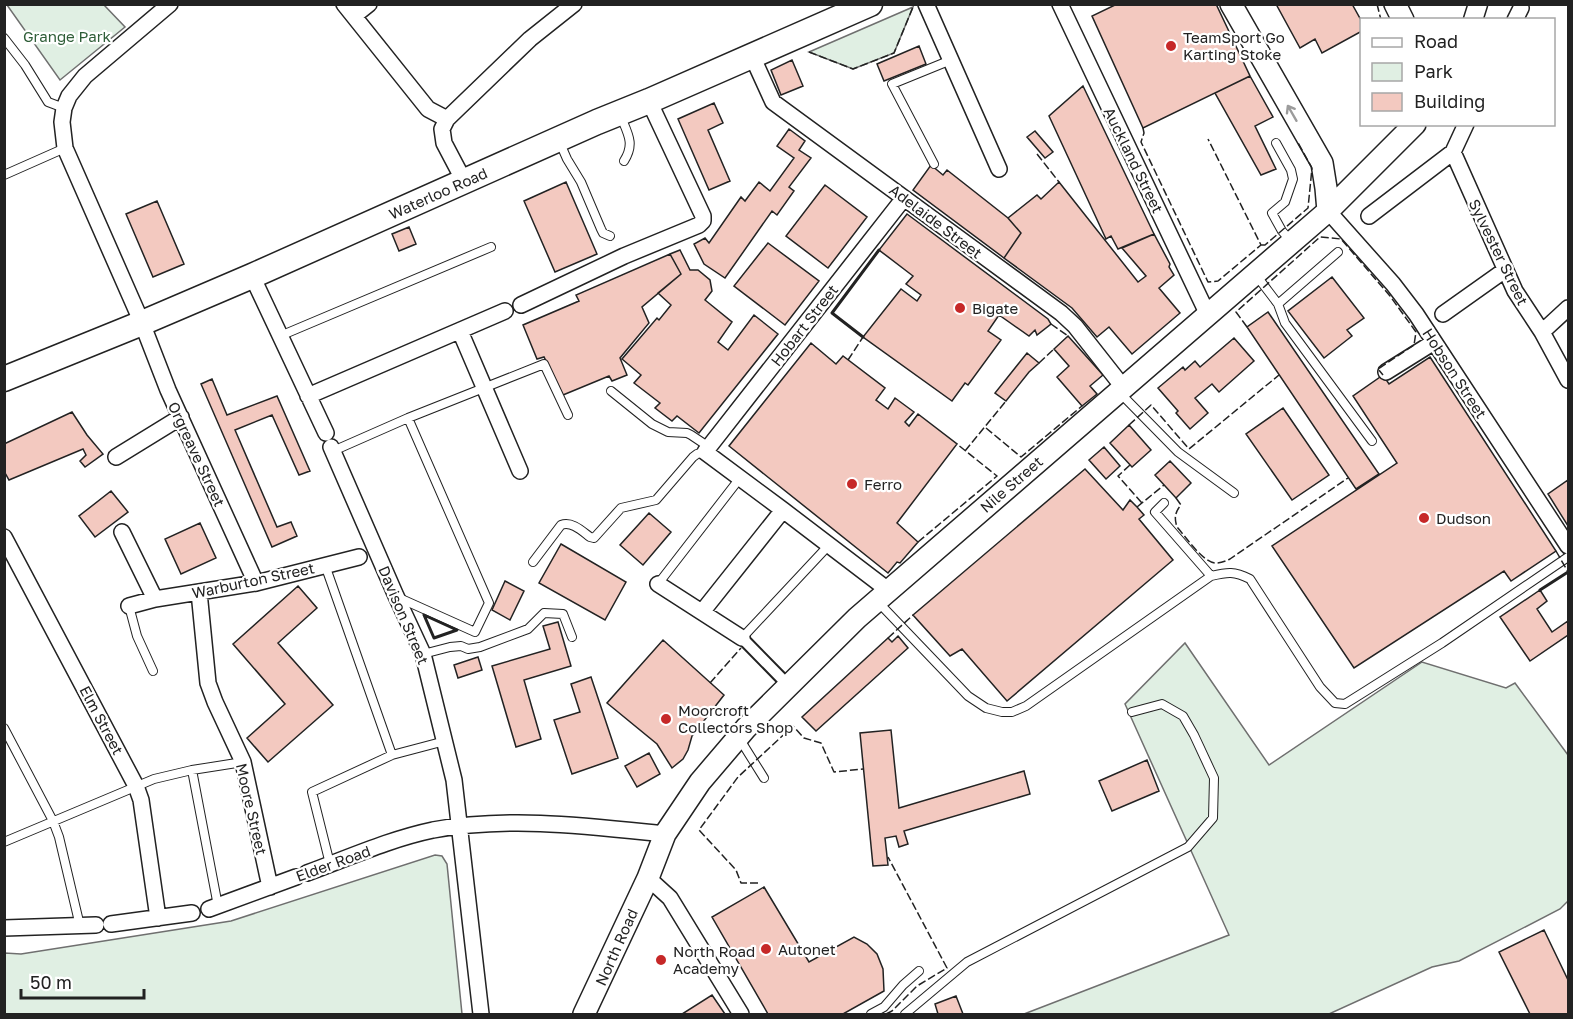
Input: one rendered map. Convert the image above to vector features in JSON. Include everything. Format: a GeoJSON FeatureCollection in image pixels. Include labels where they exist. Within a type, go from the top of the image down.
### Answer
{"type":"FeatureCollection","features":[{"type":"Feature","properties":{"kind":"main road","name":"Waterloo Road"},"geometry":{"type":"LineString","coordinates":[[4,379],[252,276],[620,112],[870,4]]}},
{"type":"Feature","properties":{"kind":"main road"},"geometry":{"type":"LineString","coordinates":[[1231,4],[1322,163],[1335,174],[1358,181]]}},
{"type":"Feature","properties":{"kind":"main road"},"geometry":{"type":"LineString","coordinates":[[1395,4],[1402,18]]}},
{"type":"Feature","properties":{"kind":"main road","name":"Nile Street"},"geometry":{"type":"LineString","coordinates":[[648,878],[665,834],[700,782],[739,736],[788,685],[882,596],[1328,211],[1414,126]]}},
{"type":"Feature","properties":{"kind":"main road"},"geometry":{"type":"LineString","coordinates":[[1322,163],[1328,211]]}},
{"type":"Feature","properties":{"kind":"main road","name":"North Road"},"geometry":{"type":"LineString","coordinates":[[584,1014],[648,878]]}},
{"type":"Feature","properties":{"kind":"street"},"geometry":{"type":"LineString","coordinates":[[64,148],[62,122],[69,96],[85,76],[170,4]]}},
{"type":"Feature","properties":{"kind":"street"},"geometry":{"type":"LineString","coordinates":[[369,4],[349,10],[428,109],[447,119]]}},
{"type":"Feature","properties":{"kind":"street"},"geometry":{"type":"LineString","coordinates":[[464,181],[444,143],[442,129],[447,119],[530,39],[574,4]]}},
{"type":"Feature","properties":{"kind":"street"},"geometry":{"type":"LineString","coordinates":[[926,4],[999,169]]}},
{"type":"Feature","properties":{"kind":"street","name":"Auckland Street"},"geometry":{"type":"LineString","coordinates":[[1060,4],[1208,315]]}},
{"type":"Feature","properties":{"kind":"street","name":"Adelaide Street"},"geometry":{"type":"LineString","coordinates":[[752,56],[773,102],[1061,313],[1075,326],[1121,389]]}},
{"type":"Feature","properties":{"kind":"street"},"geometry":{"type":"LineString","coordinates":[[308,396],[699,225],[703,221],[703,216],[649,101]]}},
{"type":"Feature","properties":{"kind":"street"},"geometry":{"type":"LineString","coordinates":[[1369,216],[1453,152],[1465,126]]}},
{"type":"Feature","properties":{"kind":"street","name":"Orgreave Street"},"geometry":{"type":"LineString","coordinates":[[64,148],[142,323],[168,390],[256,583]]}},
{"type":"Feature","properties":{"kind":"street","name":"Sylvester Street"},"geometry":{"type":"LineString","coordinates":[[1453,152],[1515,291],[1542,332],[1569,380]]}},
{"type":"Feature","properties":{"kind":"street","name":"Hobart Street"},"geometry":{"type":"LineString","coordinates":[[707,450],[904,198]]}},
{"type":"Feature","properties":{"kind":"street","name":"Hobson Street"},"geometry":{"type":"LineString","coordinates":[[1328,211],[1393,284],[1416,314],[1569,546]]}},
{"type":"Feature","properties":{"kind":"street"},"geometry":{"type":"LineString","coordinates":[[1443,314],[1505,270]]}},
{"type":"Feature","properties":{"kind":"street","name":"Davison Street"},"geometry":{"type":"LineString","coordinates":[[252,276],[330,444],[423,654],[454,780],[481,1014]]}},
{"type":"Feature","properties":{"kind":"street"},"geometry":{"type":"LineString","coordinates":[[1542,332],[1569,308]]}},
{"type":"Feature","properties":{"kind":"street"},"geometry":{"type":"LineString","coordinates":[[460,331],[520,471]]}},
{"type":"Feature","properties":{"kind":"street"},"geometry":{"type":"LineString","coordinates":[[1386,372],[1434,342]]}},
{"type":"Feature","properties":{"kind":"street"},"geometry":{"type":"LineString","coordinates":[[116,457],[181,417]]}},
{"type":"Feature","properties":{"kind":"street"},"geometry":{"type":"LineString","coordinates":[[707,450],[740,478],[829,545],[882,596]]}},
{"type":"Feature","properties":{"kind":"street"},"geometry":{"type":"LineString","coordinates":[[702,612],[783,510]]}},
{"type":"Feature","properties":{"kind":"street"},"geometry":{"type":"LineString","coordinates":[[122,532],[155,599]]}},
{"type":"Feature","properties":{"kind":"street","name":"Elm Street"},"geometry":{"type":"LineString","coordinates":[[4,537],[136,786],[141,800],[158,918]]}},
{"type":"Feature","properties":{"kind":"street","name":"Warburton Street"},"geometry":{"type":"LineString","coordinates":[[129,606],[155,599],[256,583],[377,551]]}},
{"type":"Feature","properties":{"kind":"street"},"geometry":{"type":"LineString","coordinates":[[658,584],[742,638],[788,685]]}},
{"type":"Feature","properties":{"kind":"street","name":"Moore Street"},"geometry":{"type":"LineString","coordinates":[[199,592],[208,683],[243,762],[270,887]]}},
{"type":"Feature","properties":{"kind":"street","name":"Elder Road"},"geometry":{"type":"LineString","coordinates":[[5,927],[80,926],[192,913],[213,908],[391,842],[432,831],[460,827],[489,824],[562,823],[665,834]]}},
{"type":"Feature","properties":{"kind":"street"},"geometry":{"type":"LineString","coordinates":[[648,878],[670,898],[741,1014]]}},
{"type":"Feature","properties":{"kind":"lane"},"geometry":{"type":"LineString","coordinates":[[4,38],[25,65],[48,102],[64,108]]}},
{"type":"Feature","properties":{"kind":"lane"},"geometry":{"type":"LineString","coordinates":[[934,164],[892,84],[951,60]]}},
{"type":"Feature","properties":{"kind":"lane"},"geometry":{"type":"LineString","coordinates":[[620,112],[631,146],[624,161]]}},
{"type":"Feature","properties":{"kind":"lane"},"geometry":{"type":"LineString","coordinates":[[559,139],[603,233],[610,236]]}},
{"type":"Feature","properties":{"kind":"lane"},"geometry":{"type":"LineString","coordinates":[[1276,143],[1291,170],[1293,179],[1285,202],[1272,213],[1282,231],[1292,242]]}},
{"type":"Feature","properties":{"kind":"lane"},"geometry":{"type":"LineString","coordinates":[[4,175],[64,148]]}},
{"type":"Feature","properties":{"kind":"lane"},"geometry":{"type":"LineString","coordinates":[[280,336],[491,247]]}},
{"type":"Feature","properties":{"kind":"lane"},"geometry":{"type":"LineString","coordinates":[[1278,304],[1338,252]]}},
{"type":"Feature","properties":{"kind":"lane"},"geometry":{"type":"LineString","coordinates":[[1256,273],[1278,304],[1285,323],[1372,441]]}},
{"type":"Feature","properties":{"kind":"lane"},"geometry":{"type":"LineString","coordinates":[[330,444],[408,418],[543,364],[568,415]]}},
{"type":"Feature","properties":{"kind":"lane"},"geometry":{"type":"LineString","coordinates":[[1121,389],[1178,452],[1234,493]]}},
{"type":"Feature","properties":{"kind":"lane"},"geometry":{"type":"LineString","coordinates":[[533,562],[561,525],[570,524],[594,538],[621,508],[656,500],[693,457],[707,450],[687,433],[668,432],[651,424],[611,391]]}},
{"type":"Feature","properties":{"kind":"lane"},"geometry":{"type":"LineString","coordinates":[[396,596],[475,632],[489,603],[408,418]]}},
{"type":"Feature","properties":{"kind":"lane"},"geometry":{"type":"LineString","coordinates":[[658,584],[740,478]]}},
{"type":"Feature","properties":{"kind":"lane"},"geometry":{"type":"LineString","coordinates":[[1164,503],[1155,512],[1211,576]]}},
{"type":"Feature","properties":{"kind":"lane"},"geometry":{"type":"LineString","coordinates":[[742,638],[829,545]]}},
{"type":"Feature","properties":{"kind":"lane"},"geometry":{"type":"LineString","coordinates":[[882,596],[968,696],[986,708],[1012,712],[1026,706],[1211,576],[1227,572],[1239,573],[1250,579],[1320,687],[1335,703],[1345,704],[1442,643],[1569,557]]}},
{"type":"Feature","properties":{"kind":"lane"},"geometry":{"type":"LineString","coordinates":[[325,565],[392,755]]}},
{"type":"Feature","properties":{"kind":"lane"},"geometry":{"type":"LineString","coordinates":[[129,606],[137,636],[153,671]]}},
{"type":"Feature","properties":{"kind":"lane"},"geometry":{"type":"LineString","coordinates":[[423,654],[450,646],[468,649],[480,647],[528,629],[544,613],[563,614],[572,637]]}},
{"type":"Feature","properties":{"kind":"lane"},"geometry":{"type":"LineString","coordinates":[[905,1014],[967,962],[1188,847],[1213,818],[1214,778],[1183,716],[1162,704],[1132,712]]}},
{"type":"Feature","properties":{"kind":"lane"},"geometry":{"type":"LineString","coordinates":[[4,728],[53,821],[59,837],[80,926]]}},
{"type":"Feature","properties":{"kind":"lane"},"geometry":{"type":"LineString","coordinates":[[739,736],[764,778]]}},
{"type":"Feature","properties":{"kind":"lane"},"geometry":{"type":"LineString","coordinates":[[330,864],[312,792],[392,755],[445,741]]}},
{"type":"Feature","properties":{"kind":"lane"},"geometry":{"type":"LineString","coordinates":[[4,842],[154,779],[243,762]]}},
{"type":"Feature","properties":{"kind":"lane"},"geometry":{"type":"LineString","coordinates":[[192,770],[213,908]]}},
{"type":"Feature","properties":{"kind":"lane"},"geometry":{"type":"LineString","coordinates":[[871,1014],[884,1007],[919,971]]}},
{"type":"Feature","properties":{"kind":"green space","name":"Grange Park"},"geometry":{"type":"Polygon","coordinates":[[[7,5],[104,5],[125,27],[60,80],[7,5]]]}},
{"type":"Feature","properties":{"kind":"green space"},"geometry":{"type":"Polygon","coordinates":[[[913,7],[894,53],[853,69],[809,52],[913,7]]]}},
{"type":"Feature","properties":{"kind":"green space"},"geometry":{"type":"Polygon","coordinates":[[[1185,643],[1269,765],[1422,662],[1506,688],[1515,683],[1568,755],[1568,901],[1560,909],[1459,961],[1432,967],[1329,1014],[1024,1014],[1229,935],[1125,704],[1185,643]]]}},
{"type":"Feature","properties":{"kind":"green space"},"geometry":{"type":"Polygon","coordinates":[[[435,855],[442,856],[447,864],[462,1014],[5,1014],[5,953],[21,954],[231,921],[435,855]]]}},
{"type":"Feature","properties":{"kind":"building","name":"TeamSport Go Karting Stoke"},"geometry":{"type":"Polygon","coordinates":[[[1117,4],[1216,4],[1250,76],[1143,128],[1092,16],[1117,4]]]}},
{"type":"Feature","properties":{"kind":"building"},"geometry":{"type":"Polygon","coordinates":[[[1276,4],[1352,4],[1360,18],[1360,32],[1322,53],[1315,39],[1300,48],[1276,4]]]}},
{"type":"Feature","properties":{"kind":"building"},"geometry":{"type":"Polygon","coordinates":[[[919,46],[926,64],[884,81],[877,64],[919,46]]]}},
{"type":"Feature","properties":{"kind":"building"},"geometry":{"type":"Polygon","coordinates":[[[792,60],[803,86],[781,95],[771,70],[792,60]]]}},
{"type":"Feature","properties":{"kind":"building"},"geometry":{"type":"Polygon","coordinates":[[[1250,76],[1273,117],[1255,126],[1276,169],[1261,175],[1215,93],[1250,76]]]}},
{"type":"Feature","properties":{"kind":"building"},"geometry":{"type":"Polygon","coordinates":[[[1083,86],[1154,234],[1118,249],[1111,236],[1106,239],[1049,116],[1083,86]]]}},
{"type":"Feature","properties":{"kind":"building"},"geometry":{"type":"Polygon","coordinates":[[[714,103],[723,123],[708,130],[730,181],[709,190],[678,119],[714,103]]]}},
{"type":"Feature","properties":{"kind":"building"},"geometry":{"type":"Polygon","coordinates":[[[789,129],[805,141],[799,150],[811,158],[789,187],[794,191],[777,215],[772,211],[725,278],[704,264],[694,244],[705,238],[709,243],[741,197],[745,201],[759,182],[770,191],[794,158],[777,146],[789,129]]]}},
{"type":"Feature","properties":{"kind":"building"},"geometry":{"type":"Polygon","coordinates":[[[1035,131],[1053,152],[1045,158],[1027,137],[1035,131]]]}},
{"type":"Feature","properties":{"kind":"building"},"geometry":{"type":"Polygon","coordinates":[[[931,165],[943,175],[947,170],[1008,218],[1021,233],[1004,258],[913,190],[931,165]]]}},
{"type":"Feature","properties":{"kind":"building"},"geometry":{"type":"Polygon","coordinates":[[[566,182],[597,254],[555,272],[524,201],[566,182]]]}},
{"type":"Feature","properties":{"kind":"building"},"geometry":{"type":"Polygon","coordinates":[[[1059,182],[1138,282],[1146,276],[1122,248],[1154,234],[1170,264],[1169,267],[1174,275],[1159,288],[1180,313],[1132,354],[1109,327],[1097,337],[1072,308],[1004,258],[1021,233],[1008,218],[1037,195],[1041,199],[1059,182]]]}},
{"type":"Feature","properties":{"kind":"building"},"geometry":{"type":"Polygon","coordinates":[[[825,185],[867,217],[828,268],[786,236],[825,185]]]}},
{"type":"Feature","properties":{"kind":"building"},"geometry":{"type":"Polygon","coordinates":[[[157,201],[184,264],[153,277],[126,214],[157,201]]]}},
{"type":"Feature","properties":{"kind":"building","name":"Bigate"},"geometry":{"type":"Polygon","coordinates":[[[907,214],[1048,319],[1051,324],[1037,335],[1035,330],[1029,336],[999,315],[988,331],[1001,340],[968,385],[965,383],[952,401],[863,337],[901,289],[917,301],[921,295],[906,284],[913,276],[879,250],[907,214]]]}},
{"type":"Feature","properties":{"kind":"building"},"geometry":{"type":"Polygon","coordinates":[[[409,227],[416,244],[399,251],[392,234],[409,227]]]}},
{"type":"Feature","properties":{"kind":"building"},"geometry":{"type":"Polygon","coordinates":[[[768,243],[819,281],[785,325],[734,286],[768,243]]]}},
{"type":"Feature","properties":{"kind":"building"},"geometry":{"type":"Polygon","coordinates":[[[680,250],[690,270],[698,270],[710,280],[712,291],[705,300],[732,322],[718,342],[728,350],[754,315],[778,334],[699,433],[677,416],[672,421],[655,408],[660,403],[634,383],[641,375],[622,359],[671,305],[658,293],[681,274],[670,254],[680,250]]]}},
{"type":"Feature","properties":{"kind":"building"},"geometry":{"type":"Polygon","coordinates":[[[670,254],[681,274],[642,307],[649,323],[620,358],[627,375],[612,381],[609,376],[563,395],[544,357],[537,359],[523,325],[579,301],[576,295],[670,254]]]}},
{"type":"Feature","properties":{"kind":"building"},"geometry":{"type":"Polygon","coordinates":[[[1332,277],[1364,318],[1347,330],[1352,336],[1324,358],[1288,311],[1332,277]]]}},
{"type":"Feature","properties":{"kind":"building"},"geometry":{"type":"Polygon","coordinates":[[[1268,312],[1379,474],[1356,489],[1247,327],[1268,312]]]}},
{"type":"Feature","properties":{"kind":"building"},"geometry":{"type":"Polygon","coordinates":[[[1068,336],[1103,375],[1090,386],[1097,394],[1082,406],[1057,377],[1069,366],[1054,349],[1068,336]]]}},
{"type":"Feature","properties":{"kind":"building"},"geometry":{"type":"Polygon","coordinates":[[[1234,338],[1254,361],[1219,392],[1212,384],[1195,398],[1208,413],[1190,429],[1158,388],[1183,367],[1185,370],[1195,361],[1200,367],[1234,338]]]}},
{"type":"Feature","properties":{"kind":"building","name":"Ferro"},"geometry":{"type":"Polygon","coordinates":[[[811,343],[836,364],[843,356],[885,388],[876,400],[888,409],[895,398],[914,412],[905,422],[909,426],[918,414],[957,444],[897,523],[918,542],[888,573],[729,446],[811,343]]]}},
{"type":"Feature","properties":{"kind":"building"},"geometry":{"type":"Polygon","coordinates":[[[1027,353],[1039,363],[1006,401],[995,393],[1027,353]]]}},
{"type":"Feature","properties":{"kind":"building","name":"Dudson"},"geometry":{"type":"Polygon","coordinates":[[[1430,357],[1556,551],[1511,581],[1504,571],[1354,668],[1272,546],[1397,463],[1353,396],[1383,375],[1389,384],[1430,357]]]}},
{"type":"Feature","properties":{"kind":"building"},"geometry":{"type":"Polygon","coordinates":[[[212,379],[227,415],[277,396],[310,471],[299,475],[272,415],[235,430],[277,527],[291,522],[297,536],[272,547],[201,384],[212,379]]]}},
{"type":"Feature","properties":{"kind":"building"},"geometry":{"type":"Polygon","coordinates":[[[1283,408],[1329,475],[1292,500],[1246,434],[1283,408]]]}},
{"type":"Feature","properties":{"kind":"building"},"geometry":{"type":"Polygon","coordinates":[[[72,412],[103,454],[85,467],[80,461],[86,455],[83,449],[9,480],[4,471],[4,444],[72,412]]]}},
{"type":"Feature","properties":{"kind":"building"},"geometry":{"type":"Polygon","coordinates":[[[1129,425],[1151,450],[1132,467],[1110,443],[1129,425]]]}},
{"type":"Feature","properties":{"kind":"building"},"geometry":{"type":"Polygon","coordinates":[[[1104,447],[1120,466],[1106,479],[1089,460],[1104,447]]]}},
{"type":"Feature","properties":{"kind":"building"},"geometry":{"type":"Polygon","coordinates":[[[1170,461],[1191,483],[1176,498],[1155,475],[1170,461]]]}},
{"type":"Feature","properties":{"kind":"building"},"geometry":{"type":"Polygon","coordinates":[[[1085,469],[1123,510],[1130,500],[1137,507],[1144,515],[1139,519],[1173,560],[1007,701],[962,649],[950,656],[913,615],[1085,469]]]}},
{"type":"Feature","properties":{"kind":"building"},"geometry":{"type":"Polygon","coordinates":[[[1568,480],[1568,526],[1548,494],[1568,480]]]}},
{"type":"Feature","properties":{"kind":"building"},"geometry":{"type":"Polygon","coordinates":[[[111,491],[128,512],[95,537],[79,516],[111,491]]]}},
{"type":"Feature","properties":{"kind":"building"},"geometry":{"type":"Polygon","coordinates":[[[649,513],[671,532],[643,565],[620,545],[649,513]]]}},
{"type":"Feature","properties":{"kind":"building"},"geometry":{"type":"Polygon","coordinates":[[[200,523],[216,558],[181,574],[165,539],[200,523]]]}},
{"type":"Feature","properties":{"kind":"building"},"geometry":{"type":"Polygon","coordinates":[[[561,544],[626,582],[605,620],[539,583],[561,544]]]}},
{"type":"Feature","properties":{"kind":"building"},"geometry":{"type":"Polygon","coordinates":[[[505,581],[524,591],[510,620],[492,610],[505,581]]]}},
{"type":"Feature","properties":{"kind":"building"},"geometry":{"type":"Polygon","coordinates":[[[298,586],[317,608],[278,643],[333,705],[268,762],[247,738],[285,704],[233,644],[298,586]]]}},
{"type":"Feature","properties":{"kind":"building"},"geometry":{"type":"Polygon","coordinates":[[[1540,590],[1547,601],[1537,609],[1552,632],[1568,621],[1568,635],[1530,661],[1500,617],[1540,590]]]}},
{"type":"Feature","properties":{"kind":"building"},"geometry":{"type":"Polygon","coordinates":[[[558,622],[571,666],[524,680],[541,739],[516,747],[492,666],[550,649],[543,626],[558,622]]]}},
{"type":"Feature","properties":{"kind":"building"},"geometry":{"type":"Polygon","coordinates":[[[898,636],[908,648],[816,731],[802,717],[888,638],[892,642],[898,636]]]}},
{"type":"Feature","properties":{"kind":"building","name":"Moorcroft Collectors Shop"},"geometry":{"type":"Polygon","coordinates":[[[663,640],[724,695],[692,736],[683,759],[672,768],[657,744],[607,703],[663,640]]]}},
{"type":"Feature","properties":{"kind":"building"},"geometry":{"type":"Polygon","coordinates":[[[478,657],[482,670],[458,678],[454,665],[478,657]]]}},
{"type":"Feature","properties":{"kind":"building"},"geometry":{"type":"Polygon","coordinates":[[[591,677],[618,758],[572,774],[554,720],[580,712],[571,684],[591,677]]]}},
{"type":"Feature","properties":{"kind":"building"},"geometry":{"type":"Polygon","coordinates":[[[891,730],[899,808],[1024,771],[1030,794],[904,831],[908,844],[899,847],[896,836],[885,838],[888,865],[873,866],[860,733],[891,730]]]}},
{"type":"Feature","properties":{"kind":"building"},"geometry":{"type":"Polygon","coordinates":[[[649,753],[660,774],[637,787],[625,766],[649,753]]]}},
{"type":"Feature","properties":{"kind":"building"},"geometry":{"type":"Polygon","coordinates":[[[1147,760],[1159,791],[1112,811],[1099,781],[1147,760]]]}},
{"type":"Feature","properties":{"kind":"building","name":"Autonet"},"geometry":{"type":"Polygon","coordinates":[[[764,887],[809,962],[854,937],[867,944],[877,954],[883,969],[884,991],[843,1014],[768,1014],[712,917],[764,887]]]}},
{"type":"Feature","properties":{"kind":"building"},"geometry":{"type":"Polygon","coordinates":[[[1544,930],[1568,980],[1568,1014],[1530,1014],[1499,952],[1544,930]]]}},
{"type":"Feature","properties":{"kind":"building"},"geometry":{"type":"Polygon","coordinates":[[[712,995],[725,1014],[682,1014],[712,995]]]}},
{"type":"Feature","properties":{"kind":"building"},"geometry":{"type":"Polygon","coordinates":[[[956,996],[963,1014],[938,1014],[935,1004],[956,996]]]}},
{"type":"Feature","properties":{"kind":"fence"},"geometry":{"type":"LineString","coordinates":[[1377,4],[1380,18]]}},
{"type":"Feature","properties":{"kind":"fence"},"geometry":{"type":"LineString","coordinates":[[809,52],[853,69],[894,53],[913,7]]}},
{"type":"Feature","properties":{"kind":"fence"},"geometry":{"type":"LineString","coordinates":[[1143,128],[1141,142],[1208,282],[1218,281],[1261,245],[1208,139]]}},
{"type":"Feature","properties":{"kind":"fence"},"geometry":{"type":"LineString","coordinates":[[1261,245],[1265,245],[1308,208],[1312,168],[1297,141]]}},
{"type":"Feature","properties":{"kind":"fence"},"geometry":{"type":"LineString","coordinates":[[1037,154],[1059,182]]}},
{"type":"Feature","properties":{"kind":"fence"},"geometry":{"type":"LineString","coordinates":[[1247,327],[1236,312],[1320,237],[1341,239],[1390,296],[1416,332],[1414,345],[1378,369],[1383,375]]}},
{"type":"Feature","properties":{"kind":"fence"},"geometry":{"type":"LineString","coordinates":[[1051,324],[1068,336]]}},
{"type":"Feature","properties":{"kind":"fence"},"geometry":{"type":"LineString","coordinates":[[848,360],[863,337]]}},
{"type":"Feature","properties":{"kind":"fence"},"geometry":{"type":"LineString","coordinates":[[1039,363],[1054,349]]}},
{"type":"Feature","properties":{"kind":"fence"},"geometry":{"type":"LineString","coordinates":[[1129,425],[1151,405],[1189,449],[1279,375]]}},
{"type":"Feature","properties":{"kind":"fence"},"geometry":{"type":"LineString","coordinates":[[965,451],[1006,401]]}},
{"type":"Feature","properties":{"kind":"fence"},"geometry":{"type":"LineString","coordinates":[[986,428],[1021,457],[1082,406]]}},
{"type":"Feature","properties":{"kind":"fence"},"geometry":{"type":"LineString","coordinates":[[918,542],[997,476],[957,444]]}},
{"type":"Feature","properties":{"kind":"fence"},"geometry":{"type":"LineString","coordinates":[[1130,465],[1118,476],[1142,503]]}},
{"type":"Feature","properties":{"kind":"fence"},"geometry":{"type":"LineString","coordinates":[[1176,498],[1181,505],[1176,515],[1177,527],[1200,554],[1211,562],[1218,563],[1230,559],[1348,478]]}},
{"type":"Feature","properties":{"kind":"fence"},"geometry":{"type":"LineString","coordinates":[[1137,507],[1164,485]]}},
{"type":"Feature","properties":{"kind":"fence"},"geometry":{"type":"LineString","coordinates":[[1556,551],[1568,572]]}},
{"type":"Feature","properties":{"kind":"fence"},"geometry":{"type":"LineString","coordinates":[[888,638],[913,615]]}},
{"type":"Feature","properties":{"kind":"fence"},"geometry":{"type":"LineString","coordinates":[[710,683],[741,648]]}},
{"type":"Feature","properties":{"kind":"fence"},"geometry":{"type":"LineString","coordinates":[[758,883],[741,883],[736,870],[699,830],[738,777],[793,726],[804,738],[821,743],[834,772],[863,769]]}},
{"type":"Feature","properties":{"kind":"fence"},"geometry":{"type":"LineString","coordinates":[[886,1014],[917,986],[947,968],[888,857]]}},
{"type":"Feature","properties":{"kind":"wall"},"geometry":{"type":"LineString","coordinates":[[863,337],[832,313],[879,250]]}},
{"type":"Feature","properties":{"kind":"wall"},"geometry":{"type":"LineString","coordinates":[[1540,590],[1568,573]]}},
{"type":"Feature","properties":{"kind":"wall"},"geometry":{"type":"LineString","coordinates":[[424,615],[457,630],[434,638],[424,615]]}},
{"type":"Feature","properties":{"kind":"place","name":"TeamSport Go Karting Stoke"},"geometry":{"type":"Point","coordinates":[1171,46]}},
{"type":"Feature","properties":{"kind":"place","name":"Bigate"},"geometry":{"type":"Point","coordinates":[960,308]}},
{"type":"Feature","properties":{"kind":"place","name":"Ferro"},"geometry":{"type":"Point","coordinates":[852,484]}},
{"type":"Feature","properties":{"kind":"place","name":"Dudson"},"geometry":{"type":"Point","coordinates":[1424,518]}},
{"type":"Feature","properties":{"kind":"place","name":"Moorcroft Collectors Shop"},"geometry":{"type":"Point","coordinates":[666,719]}},
{"type":"Feature","properties":{"kind":"place","name":"Autonet"},"geometry":{"type":"Point","coordinates":[766,949]}},
{"type":"Feature","properties":{"kind":"place","name":"North Road Academy"},"geometry":{"type":"Point","coordinates":[661,960]}}]}
